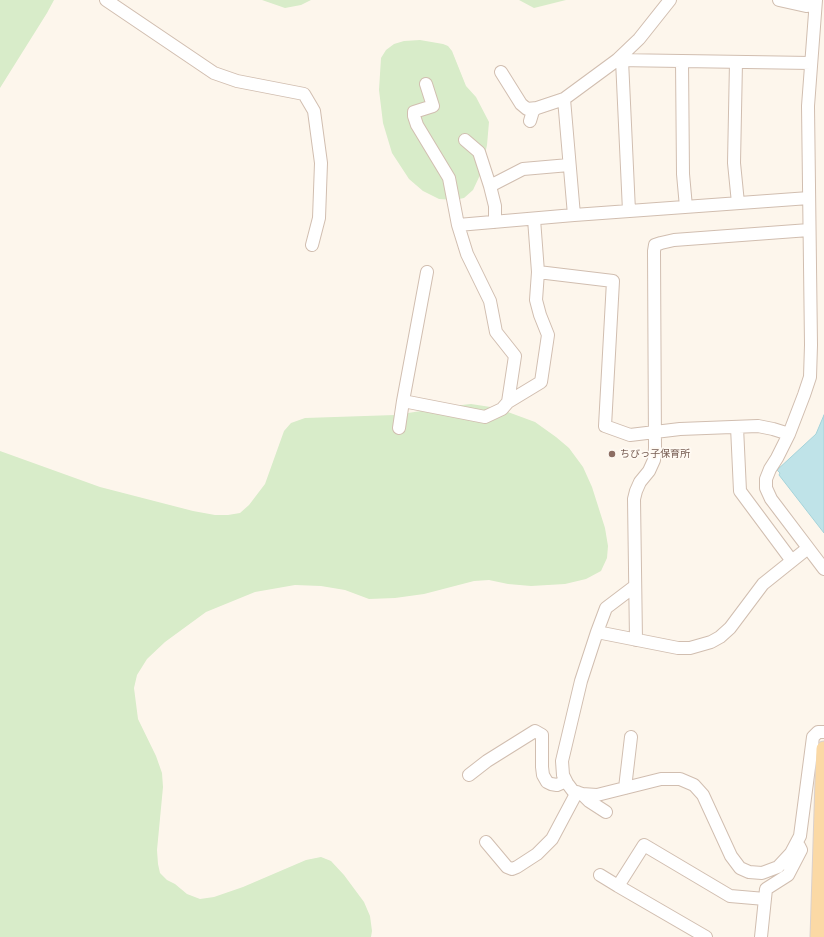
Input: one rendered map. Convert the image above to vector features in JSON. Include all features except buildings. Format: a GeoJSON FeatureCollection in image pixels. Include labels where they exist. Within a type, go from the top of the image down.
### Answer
{"type":"FeatureCollection","features":[{"type":"Feature","properties":{"kind":"main road"},"geometry":{"type":"LineString","coordinates":[[818,937],[824,749]]}},
{"type":"Feature","properties":{"kind":"street"},"geometry":{"type":"LineString","coordinates":[[106,0],[214,73],[237,81],[304,94],[314,111],[321,164],[319,218],[312,245]]}},
{"type":"Feature","properties":{"kind":"street"},"geometry":{"type":"LineString","coordinates":[[501,72],[521,104],[527,109],[537,108],[564,99],[619,60],[639,39],[670,0]]}},
{"type":"Feature","properties":{"kind":"street"},"geometry":{"type":"LineString","coordinates":[[782,0],[806,6],[816,3],[808,106],[811,345],[810,377],[789,434],[766,479],[766,488],[771,498],[824,569]]}},
{"type":"Feature","properties":{"kind":"street"},"geometry":{"type":"LineString","coordinates":[[619,60],[811,63]]}},
{"type":"Feature","properties":{"kind":"street"},"geometry":{"type":"LineString","coordinates":[[619,60],[629,211]]}},
{"type":"Feature","properties":{"kind":"street"},"geometry":{"type":"LineString","coordinates":[[682,61],[683,174],[686,207]]}},
{"type":"Feature","properties":{"kind":"street"},"geometry":{"type":"LineString","coordinates":[[736,62],[734,163],[738,203]]}},
{"type":"Feature","properties":{"kind":"street"},"geometry":{"type":"LineString","coordinates":[[426,84],[433,106],[414,112],[414,116],[417,125],[449,178],[458,226],[467,254],[490,301],[496,332],[515,356],[508,402]]}},
{"type":"Feature","properties":{"kind":"street"},"geometry":{"type":"LineString","coordinates":[[564,99],[574,215]]}},
{"type":"Feature","properties":{"kind":"street"},"geometry":{"type":"LineString","coordinates":[[530,121],[533,111],[537,108]]}},
{"type":"Feature","properties":{"kind":"street"},"geometry":{"type":"LineString","coordinates":[[465,140],[479,152],[495,206],[495,222]]}},
{"type":"Feature","properties":{"kind":"street"},"geometry":{"type":"LineString","coordinates":[[490,186],[523,169],[569,165]]}},
{"type":"Feature","properties":{"kind":"street"},"geometry":{"type":"LineString","coordinates":[[458,226],[574,215],[809,198]]}},
{"type":"Feature","properties":{"kind":"street"},"geometry":{"type":"LineString","coordinates":[[403,401],[485,417],[502,409],[508,402],[541,382],[548,335],[536,300],[538,272],[534,219]]}},
{"type":"Feature","properties":{"kind":"street"},"geometry":{"type":"LineString","coordinates":[[636,640],[634,499],[640,482],[654,460],[656,432],[655,246],[674,240],[809,230]]}},
{"type":"Feature","properties":{"kind":"street"},"geometry":{"type":"LineString","coordinates":[[399,428],[427,272]]}},
{"type":"Feature","properties":{"kind":"street"},"geometry":{"type":"LineString","coordinates":[[538,272],[613,281],[605,426],[630,435],[680,429],[758,426],[773,428],[789,434]]}},
{"type":"Feature","properties":{"kind":"street"},"geometry":{"type":"LineString","coordinates":[[737,427],[740,491],[792,561]]}},
{"type":"Feature","properties":{"kind":"street"},"geometry":{"type":"LineString","coordinates":[[596,632],[678,648],[690,648],[712,642],[730,628],[764,584],[808,548]]}},
{"type":"Feature","properties":{"kind":"street"},"geometry":{"type":"LineString","coordinates":[[635,586],[606,608],[596,632],[581,681],[562,761],[563,776],[573,791],[597,794],[661,779],[680,779],[694,785],[703,795],[731,856],[740,868],[749,872],[762,873],[778,867],[791,853],[798,841],[800,836],[813,737],[818,732],[824,732]]}},
{"type":"Feature","properties":{"kind":"street"},"geometry":{"type":"LineString","coordinates":[[469,775],[487,761],[535,731],[542,735],[542,767],[543,775],[547,782],[557,785],[566,781]]}},
{"type":"Feature","properties":{"kind":"street"},"geometry":{"type":"LineString","coordinates":[[625,788],[631,737]]}},
{"type":"Feature","properties":{"kind":"street"},"geometry":{"type":"LineString","coordinates":[[580,793],[606,812]]}},
{"type":"Feature","properties":{"kind":"street"},"geometry":{"type":"LineString","coordinates":[[486,842],[507,867],[512,869],[517,868],[537,854],[552,839],[580,793]]}},
{"type":"Feature","properties":{"kind":"street"},"geometry":{"type":"LineString","coordinates":[[761,937],[766,889],[788,875],[801,850],[798,841]]}},
{"type":"Feature","properties":{"kind":"street"},"geometry":{"type":"LineString","coordinates":[[618,886],[644,846],[730,896],[765,899]]}},
{"type":"Feature","properties":{"kind":"street"},"geometry":{"type":"LineString","coordinates":[[600,875],[706,937]]}},
{"type":"Feature","properties":{"kind":"green space"},"geometry":{"type":"Polygon","coordinates":[[[0,0],[54,0],[0,88],[0,0]]]}},
{"type":"Feature","properties":{"kind":"green space"},"geometry":{"type":"Polygon","coordinates":[[[262,0],[311,0],[301,5],[285,8],[262,0]]]}},
{"type":"Feature","properties":{"kind":"green space"},"geometry":{"type":"Polygon","coordinates":[[[519,0],[566,0],[534,8],[519,0]]]}},
{"type":"Feature","properties":{"kind":"green space"},"geometry":{"type":"Polygon","coordinates":[[[420,40],[448,46],[452,51],[466,86],[476,97],[489,122],[487,145],[481,173],[473,190],[464,198],[454,200],[439,199],[423,191],[409,179],[392,153],[383,123],[379,90],[381,58],[386,50],[394,44],[404,41],[420,40]]]}},
{"type":"Feature","properties":{"kind":"green space"},"geometry":{"type":"Polygon","coordinates":[[[471,404],[497,408],[535,422],[569,448],[583,467],[592,487],[605,528],[608,546],[607,558],[601,571],[586,579],[565,584],[531,586],[508,584],[489,580],[474,581],[424,594],[395,598],[369,599],[345,590],[321,586],[295,585],[255,592],[206,612],[165,642],[147,659],[137,675],[134,688],[138,719],[156,756],[162,773],[163,787],[157,850],[160,873],[167,880],[175,884],[187,894],[200,899],[214,897],[243,887],[306,860],[321,857],[331,861],[344,875],[364,902],[370,916],[372,931],[371,937],[0,937],[0,451],[100,487],[193,511],[215,515],[228,515],[240,513],[249,505],[265,484],[284,431],[291,423],[305,418],[395,415],[471,404]]]}},
{"type":"Feature","properties":{"kind":"water"},"geometry":{"type":"Polygon","coordinates":[[[824,415],[824,533],[779,475],[780,473],[777,470],[816,434],[824,415]]]}},
{"type":"Feature","properties":{"kind":"place","name":"ちびっ子保育所"},"geometry":{"type":"Point","coordinates":[612,454]}}]}
